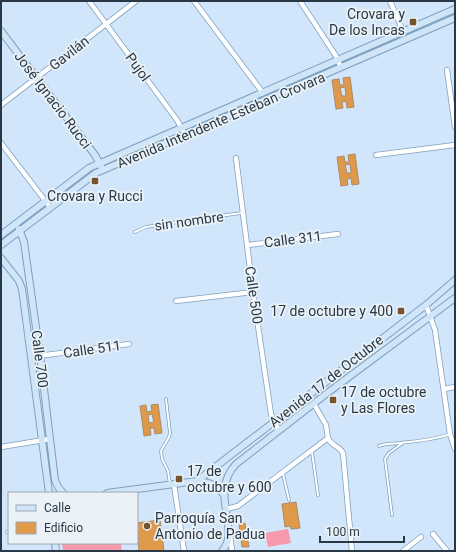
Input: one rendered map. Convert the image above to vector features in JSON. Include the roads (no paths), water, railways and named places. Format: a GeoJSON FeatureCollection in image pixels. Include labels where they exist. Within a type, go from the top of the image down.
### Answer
{"type":"FeatureCollection","features":[{"type":"Feature","properties":{"kind":"main road","name":"Avenida Intendente Esteban Crovara"},"geometry":{"type":"LineString","coordinates":[[1,235],[84,172],[100,164],[455,9]]}},
{"type":"Feature","properties":{"kind":"main road","name":"Avenida Intendente Esteban Crovara"},"geometry":{"type":"LineString","coordinates":[[1,245],[92,176],[455,18]]}},
{"type":"Feature","properties":{"kind":"main road","name":"José Ignacio Rucci"},"geometry":{"type":"LineString","coordinates":[[1,31],[100,164],[103,171]]}},
{"type":"Feature","properties":{"kind":"main road","name":"Calle 700"},"geometry":{"type":"LineString","coordinates":[[15,224],[20,231],[24,242],[56,484],[62,492]]}},
{"type":"Feature","properties":{"kind":"main road","name":"Calle 700"},"geometry":{"type":"LineString","coordinates":[[1,258],[20,285],[49,492]]}},
{"type":"Feature","properties":{"kind":"main road","name":"Avenida 17 de Octubre"},"geometry":{"type":"LineString","coordinates":[[197,481],[426,305],[455,280]]}},
{"type":"Feature","properties":{"kind":"main road","name":"Avenida 17 de Octubre"},"geometry":{"type":"LineString","coordinates":[[229,532],[224,495],[226,478],[231,469],[241,459],[455,298]]}},
{"type":"Feature","properties":{"kind":"main road"},"geometry":{"type":"LineString","coordinates":[[115,492],[197,481],[210,483],[218,488],[224,495]]}},
{"type":"Feature","properties":{"kind":"main road"},"geometry":{"type":"LineString","coordinates":[[222,551],[227,545],[229,532]]}},
{"type":"Feature","properties":{"kind":"street","name":"Pujol"},"geometry":{"type":"LineString","coordinates":[[89,1],[177,120],[184,135]]}},
{"type":"Feature","properties":{"kind":"street","name":"Gavilán"},"geometry":{"type":"LineString","coordinates":[[1,105],[136,1]]}},
{"type":"Feature","properties":{"kind":"street"},"geometry":{"type":"LineString","coordinates":[[194,1],[263,93]]}},
{"type":"Feature","properties":{"kind":"street"},"geometry":{"type":"LineString","coordinates":[[300,1],[338,60],[341,68]]}},
{"type":"Feature","properties":{"kind":"street"},"geometry":{"type":"LineString","coordinates":[[390,1],[403,31]]}},
{"type":"Feature","properties":{"kind":"street"},"geometry":{"type":"LineString","coordinates":[[447,70],[455,124]]}},
{"type":"Feature","properties":{"kind":"street"},"geometry":{"type":"LineString","coordinates":[[1,143],[50,207]]}},
{"type":"Feature","properties":{"kind":"street"},"geometry":{"type":"LineString","coordinates":[[376,155],[455,145]]}},
{"type":"Feature","properties":{"kind":"street","name":"Calle 500"},"geometry":{"type":"LineString","coordinates":[[236,158],[253,292],[271,414],[279,430]]}},
{"type":"Feature","properties":{"kind":"street","name":"Calle 311"},"geometry":{"type":"LineString","coordinates":[[248,245],[338,234]]}},
{"type":"Feature","properties":{"kind":"street"},"geometry":{"type":"LineString","coordinates":[[176,301],[253,292]]}},
{"type":"Feature","properties":{"kind":"street"},"geometry":{"type":"LineString","coordinates":[[426,305],[436,330],[450,434],[455,449]]}},
{"type":"Feature","properties":{"kind":"street","name":"Calle 511"},"geometry":{"type":"LineString","coordinates":[[31,357],[129,344]]}},
{"type":"Feature","properties":{"kind":"street"},"geometry":{"type":"LineString","coordinates":[[444,389],[455,387]]}},
{"type":"Feature","properties":{"kind":"street"},"geometry":{"type":"LineString","coordinates":[[314,404],[326,425],[328,438],[333,445],[340,448],[343,453],[352,551]]}},
{"type":"Feature","properties":{"kind":"street"},"geometry":{"type":"LineString","coordinates":[[226,509],[238,506],[328,438]]}},
{"type":"Feature","properties":{"kind":"street"},"geometry":{"type":"LineString","coordinates":[[1,447],[50,440]]}},
{"type":"Feature","properties":{"kind":"street"},"geometry":{"type":"LineString","coordinates":[[172,485],[184,551]]}},
{"type":"Feature","properties":{"kind":"street"},"geometry":{"type":"LineString","coordinates":[[229,532],[232,551]]}},
{"type":"Feature","properties":{"kind":"street"},"geometry":{"type":"LineString","coordinates":[[433,534],[447,551]]}},
{"type":"Feature","properties":{"kind":"street"},"geometry":{"type":"LineString","coordinates":[[403,551],[421,536]]}},
{"type":"Feature","properties":{"kind":"lane","name":"sin nombre"},"geometry":{"type":"LineString","coordinates":[[135,232],[146,227],[243,213]]}},
{"type":"Feature","properties":{"kind":"lane"},"geometry":{"type":"LineString","coordinates":[[166,399],[170,433],[161,451],[161,456],[168,471],[172,485]]}},
{"type":"Feature","properties":{"kind":"lane"},"geometry":{"type":"LineString","coordinates":[[379,446],[389,443],[442,438],[450,434]]}},
{"type":"Feature","properties":{"kind":"lane"},"geometry":{"type":"LineString","coordinates":[[392,515],[386,459],[389,453],[404,442]]}},
{"type":"Feature","properties":{"kind":"lane"},"geometry":{"type":"LineString","coordinates":[[312,450],[318,495]]}},
{"type":"Feature","properties":{"kind":"lane"},"geometry":{"type":"LineString","coordinates":[[282,473],[284,475],[289,500]]}},
{"type":"Feature","properties":{"kind":"place","name":"Crovara y De los Incas"},"geometry":{"type":"Point","coordinates":[413,22]}},
{"type":"Feature","properties":{"kind":"place","name":"Crovara y Rucci"},"geometry":{"type":"Point","coordinates":[95,181]}},
{"type":"Feature","properties":{"kind":"place","name":"17 de octubre y 400"},"geometry":{"type":"Point","coordinates":[401,311]}},
{"type":"Feature","properties":{"kind":"place","name":"17 de octubre y Las Flores"},"geometry":{"type":"Point","coordinates":[333,400]}},
{"type":"Feature","properties":{"kind":"place","name":"17 de octubre y 600"},"geometry":{"type":"Point","coordinates":[179,479]}},
{"type":"Feature","properties":{"kind":"place","name":"Parroquía San Antonio de Padua"},"geometry":{"type":"Point","coordinates":[147,526]}}]}
